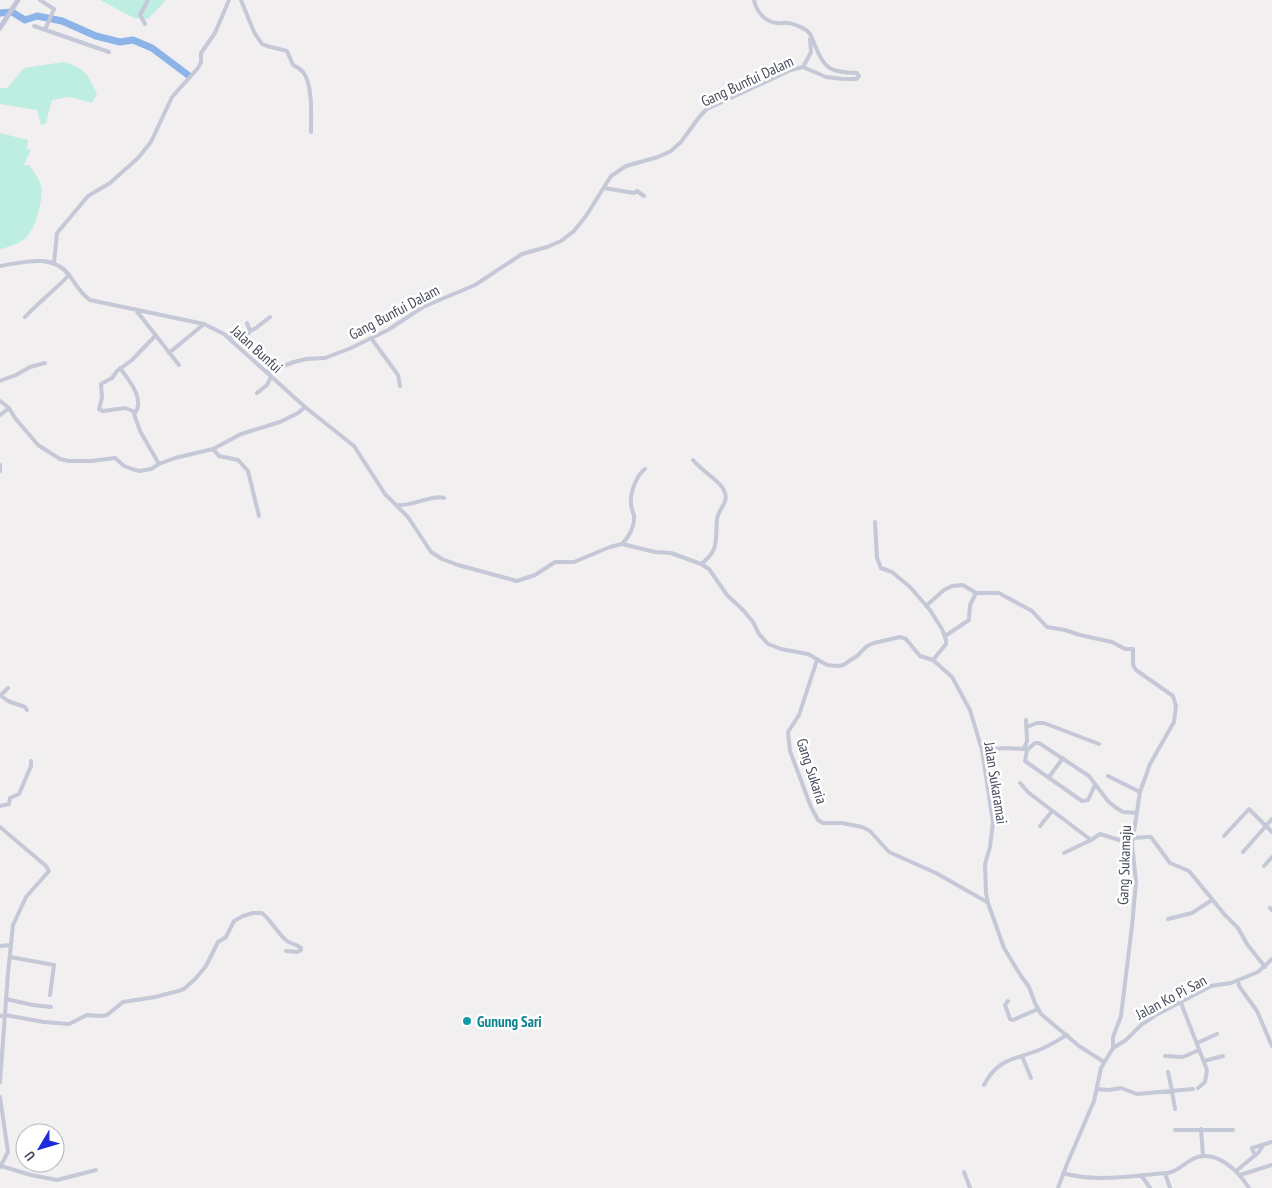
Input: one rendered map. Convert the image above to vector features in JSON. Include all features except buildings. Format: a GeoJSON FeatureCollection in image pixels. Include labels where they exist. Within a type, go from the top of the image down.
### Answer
{"type":"FeatureCollection","features":[{"type":"Feature","properties":{"kind":"street"},"geometry":{"type":"LineString","coordinates":[[0,28],[2,20],[18,0]]}},
{"type":"Feature","properties":{"kind":"street"},"geometry":{"type":"LineString","coordinates":[[40,0],[54,9],[45,30]]}},
{"type":"Feature","properties":{"kind":"street"},"geometry":{"type":"LineString","coordinates":[[145,24],[140,15],[148,0]]}},
{"type":"Feature","properties":{"kind":"street"},"geometry":{"type":"LineString","coordinates":[[0,266],[34,261],[54,263],[57,233],[88,196],[110,183],[138,158],[151,142],[172,97],[198,68],[201,62],[201,53],[215,32],[229,0]]}},
{"type":"Feature","properties":{"kind":"street"},"geometry":{"type":"LineString","coordinates":[[242,0],[259,40],[267,46],[287,51],[293,65],[302,70],[306,77],[310,101],[311,132]]}},
{"type":"Feature","properties":{"kind":"street"},"geometry":{"type":"LineString","coordinates":[[754,0],[760,14],[770,22],[778,24],[788,23],[810,33],[811,52],[803,67]]}},
{"type":"Feature","properties":{"kind":"street"},"geometry":{"type":"LineString","coordinates":[[34,26],[109,52]]}},
{"type":"Feature","properties":{"kind":"street","name":"Gang Bunfui Dalam"},"geometry":{"type":"LineString","coordinates":[[267,372],[306,359],[330,356],[371,338],[388,330],[423,307],[476,285],[522,254],[547,248],[561,241],[574,231],[586,216],[616,171],[670,151],[681,142],[700,116],[708,109],[791,70],[803,67],[826,77],[856,79],[859,76],[857,73],[835,71],[825,66],[810,33]]}},
{"type":"Feature","properties":{"kind":"street"},"geometry":{"type":"LineString","coordinates":[[604,188],[634,194],[637,191],[644,196]]}},
{"type":"Feature","properties":{"kind":"street","name":"Jalan Bunfui"},"geometry":{"type":"LineString","coordinates":[[54,263],[63,268],[83,295],[90,300],[204,324],[216,329],[229,338],[305,407],[354,446],[377,484],[416,528],[431,552],[442,559],[517,581],[535,575],[555,562],[574,562],[622,544]]}},
{"type":"Feature","properties":{"kind":"street"},"geometry":{"type":"LineString","coordinates":[[25,317],[38,302],[54,291],[69,275]]}},
{"type":"Feature","properties":{"kind":"street"},"geometry":{"type":"LineString","coordinates":[[135,309],[179,364]]}},
{"type":"Feature","properties":{"kind":"street"},"geometry":{"type":"LineString","coordinates":[[229,338],[246,334],[270,318]]}},
{"type":"Feature","properties":{"kind":"street"},"geometry":{"type":"LineString","coordinates":[[248,323],[250,330]]}},
{"type":"Feature","properties":{"kind":"street"},"geometry":{"type":"LineString","coordinates":[[169,353],[204,324]]}},
{"type":"Feature","properties":{"kind":"street"},"geometry":{"type":"LineString","coordinates":[[156,335],[132,360],[120,368],[112,378],[101,384],[102,398],[99,409],[102,411],[131,409],[135,413],[140,431],[159,464]]}},
{"type":"Feature","properties":{"kind":"street"},"geometry":{"type":"LineString","coordinates":[[371,338],[398,375],[400,386]]}},
{"type":"Feature","properties":{"kind":"street"},"geometry":{"type":"LineString","coordinates":[[0,381],[16,376],[30,367],[45,363]]}},
{"type":"Feature","properties":{"kind":"street"},"geometry":{"type":"LineString","coordinates":[[120,368],[135,390],[138,407],[135,413]]}},
{"type":"Feature","properties":{"kind":"street"},"geometry":{"type":"LineString","coordinates":[[257,392],[267,385],[271,377]]}},
{"type":"Feature","properties":{"kind":"street"},"geometry":{"type":"LineString","coordinates":[[0,401],[9,408],[38,445],[60,459],[91,461],[115,458],[127,467],[140,471],[151,469],[175,458],[213,449],[241,434],[286,419],[305,407]]}},
{"type":"Feature","properties":{"kind":"street"},"geometry":{"type":"LineString","coordinates":[[0,415],[9,408]]}},
{"type":"Feature","properties":{"kind":"street"},"geometry":{"type":"LineString","coordinates":[[213,449],[219,456],[238,460],[248,471],[259,516]]}},
{"type":"Feature","properties":{"kind":"street"},"geometry":{"type":"LineString","coordinates":[[693,460],[721,486],[726,496],[717,517],[716,545],[710,558],[701,564]]}},
{"type":"Feature","properties":{"kind":"street"},"geometry":{"type":"LineString","coordinates":[[0,466],[0,471]]}},
{"type":"Feature","properties":{"kind":"street"},"geometry":{"type":"LineString","coordinates":[[645,469],[638,476],[631,501],[634,518],[632,528],[622,544],[655,552],[671,553],[701,564],[709,569],[727,595],[743,610],[768,644],[781,649],[808,654],[817,660]]}},
{"type":"Feature","properties":{"kind":"street"},"geometry":{"type":"LineString","coordinates":[[396,505],[412,504],[438,497],[444,498]]}},
{"type":"Feature","properties":{"kind":"street"},"geometry":{"type":"LineString","coordinates":[[875,522],[877,558],[881,568],[892,572],[905,582],[926,606],[945,636],[946,644],[933,660]]}},
{"type":"Feature","properties":{"kind":"street"},"geometry":{"type":"LineString","coordinates":[[926,606],[938,594],[952,586],[963,585],[976,593],[970,605],[969,620],[945,636]]}},
{"type":"Feature","properties":{"kind":"street","name":"Gang Sukamaju"},"geometry":{"type":"LineString","coordinates":[[976,593],[999,593],[1032,612],[1048,627],[1112,642],[1125,649],[1133,649],[1133,666],[1136,670],[1173,696],[1176,703],[1174,722],[1150,764],[1140,792],[1132,844],[1136,882],[1134,914],[1121,1016],[1113,1037],[1114,1048]]}},
{"type":"Feature","properties":{"kind":"street","name":"Jalan Sukaramai"},"geometry":{"type":"LineString","coordinates":[[817,660],[827,665],[843,665],[857,656],[868,645],[900,637],[906,639],[920,656],[933,660],[952,677],[970,710],[982,750],[993,822],[991,842],[985,864],[988,902],[1004,948],[1020,976],[1030,987],[1038,1009],[1045,1018],[1082,1049],[1104,1062]]}},
{"type":"Feature","properties":{"kind":"street","name":"Gang Sukaria"},"geometry":{"type":"LineString","coordinates":[[817,660],[799,715],[788,732],[790,751],[811,807],[818,820],[823,823],[842,823],[862,827],[870,831],[889,852],[936,873],[988,902]]}},
{"type":"Feature","properties":{"kind":"street"},"geometry":{"type":"LineString","coordinates":[[8,688],[1,695],[8,701],[25,707],[27,710]]}},
{"type":"Feature","properties":{"kind":"street"},"geometry":{"type":"LineString","coordinates":[[1026,720],[1027,742],[1025,761],[1082,801],[1088,800],[1095,785]]}},
{"type":"Feature","properties":{"kind":"street"},"geometry":{"type":"LineString","coordinates":[[1027,727],[1037,723],[1044,723],[1099,744]]}},
{"type":"Feature","properties":{"kind":"street"},"geometry":{"type":"LineString","coordinates":[[982,750],[1026,749],[1039,742],[1089,776],[1108,801],[1115,807],[1123,812],[1137,813]]}},
{"type":"Feature","properties":{"kind":"street"},"geometry":{"type":"LineString","coordinates":[[1049,777],[1063,758]]}},
{"type":"Feature","properties":{"kind":"street"},"geometry":{"type":"LineString","coordinates":[[0,806],[9,804],[10,798],[18,794],[31,766],[31,761]]}},
{"type":"Feature","properties":{"kind":"street"},"geometry":{"type":"LineString","coordinates":[[1108,776],[1140,792]]}},
{"type":"Feature","properties":{"kind":"street"},"geometry":{"type":"LineString","coordinates":[[1020,784],[1091,840]]}},
{"type":"Feature","properties":{"kind":"street"},"geometry":{"type":"LineString","coordinates":[[1224,836],[1249,809],[1272,832]]}},
{"type":"Feature","properties":{"kind":"street"},"geometry":{"type":"LineString","coordinates":[[1040,826],[1052,811]]}},
{"type":"Feature","properties":{"kind":"street"},"geometry":{"type":"LineString","coordinates":[[1242,852],[1272,819]]}},
{"type":"Feature","properties":{"kind":"street"},"geometry":{"type":"LineString","coordinates":[[0,827],[46,866],[49,871],[26,897],[14,925],[10,945],[6,999],[2,1016],[0,1082]]}},
{"type":"Feature","properties":{"kind":"street"},"geometry":{"type":"LineString","coordinates":[[1064,853],[1100,834],[1132,844]]}},
{"type":"Feature","properties":{"kind":"street"},"geometry":{"type":"LineString","coordinates":[[1133,837],[1141,839],[1147,836],[1151,837],[1170,863],[1189,872],[1238,928],[1265,968]]}},
{"type":"Feature","properties":{"kind":"street"},"geometry":{"type":"LineString","coordinates":[[1264,866],[1272,857]]}},
{"type":"Feature","properties":{"kind":"street"},"geometry":{"type":"LineString","coordinates":[[1168,920],[1192,913],[1212,900]]}},
{"type":"Feature","properties":{"kind":"street"},"geometry":{"type":"LineString","coordinates":[[2,1016],[69,1024],[87,1015],[107,1015],[123,1002],[155,998],[184,988],[206,966],[218,942],[226,937],[234,922],[243,916],[253,913],[262,913],[285,939],[301,948],[297,952],[286,950]]}},
{"type":"Feature","properties":{"kind":"street"},"geometry":{"type":"LineString","coordinates":[[0,946],[10,945]]}},
{"type":"Feature","properties":{"kind":"street"},"geometry":{"type":"LineString","coordinates":[[10,957],[54,965],[50,995]]}},
{"type":"Feature","properties":{"kind":"street","name":"Jalan Ko Pi San"},"geometry":{"type":"LineString","coordinates":[[1058,1188],[1091,1110],[1099,1073],[1114,1048],[1148,1020],[1211,986],[1238,980],[1265,968],[1272,959]]}},
{"type":"Feature","properties":{"kind":"street"},"geometry":{"type":"LineString","coordinates":[[1238,980],[1238,986],[1257,1011],[1272,1046]]}},
{"type":"Feature","properties":{"kind":"street"},"geometry":{"type":"LineString","coordinates":[[0,995],[6,994]]}},
{"type":"Feature","properties":{"kind":"street"},"geometry":{"type":"LineString","coordinates":[[6,999],[51,1007]]}},
{"type":"Feature","properties":{"kind":"street"},"geometry":{"type":"LineString","coordinates":[[1008,1001],[1005,1005],[1010,1018],[1013,1020],[1038,1009]]}},
{"type":"Feature","properties":{"kind":"street"},"geometry":{"type":"LineString","coordinates":[[1097,1089],[1121,1088],[1137,1094],[1195,1088],[1205,1082],[1207,1073],[1204,1061],[1181,1003]]}},
{"type":"Feature","properties":{"kind":"street"},"geometry":{"type":"LineString","coordinates":[[1197,1043],[1217,1034]]}},
{"type":"Feature","properties":{"kind":"street"},"geometry":{"type":"LineString","coordinates":[[984,1085],[995,1068],[1006,1061],[1041,1049],[1067,1035]]}},
{"type":"Feature","properties":{"kind":"street"},"geometry":{"type":"LineString","coordinates":[[1165,1056],[1183,1057],[1199,1050]]}},
{"type":"Feature","properties":{"kind":"street"},"geometry":{"type":"LineString","coordinates":[[1022,1056],[1031,1078]]}},
{"type":"Feature","properties":{"kind":"street"},"geometry":{"type":"LineString","coordinates":[[1204,1061],[1222,1056]]}},
{"type":"Feature","properties":{"kind":"street"},"geometry":{"type":"LineString","coordinates":[[1168,1072],[1175,1109]]}},
{"type":"Feature","properties":{"kind":"street"},"geometry":{"type":"LineString","coordinates":[[0,1097],[8,1143],[7,1155],[1,1166],[31,1175],[58,1180],[96,1170]]}},
{"type":"Feature","properties":{"kind":"street"},"geometry":{"type":"LineString","coordinates":[[1202,1129],[1203,1156]]}},
{"type":"Feature","properties":{"kind":"street"},"geometry":{"type":"LineString","coordinates":[[1175,1130],[1233,1130]]}},
{"type":"Feature","properties":{"kind":"street"},"geometry":{"type":"LineString","coordinates":[[1255,1156],[1252,1148],[1272,1142]]}},
{"type":"Feature","properties":{"kind":"street"},"geometry":{"type":"LineString","coordinates":[[1236,1171],[1255,1156],[1263,1145]]}},
{"type":"Feature","properties":{"kind":"street"},"geometry":{"type":"LineString","coordinates":[[1063,1173],[1097,1177],[1165,1173],[1173,1172],[1194,1158],[1203,1156],[1217,1159],[1236,1171],[1249,1188]]}},
{"type":"Feature","properties":{"kind":"street"},"geometry":{"type":"LineString","coordinates":[[1240,1174],[1272,1165]]}},
{"type":"Feature","properties":{"kind":"street"},"geometry":{"type":"LineString","coordinates":[[964,1172],[970,1188]]}},
{"type":"Feature","properties":{"kind":"street"},"geometry":{"type":"LineString","coordinates":[[1165,1173],[1170,1188]]}},
{"type":"Feature","properties":{"kind":"street"},"geometry":{"type":"LineString","coordinates":[[1141,1175],[1150,1188]]}},
{"type":"Feature","properties":{"kind":"green space"},"geometry":{"type":"Polygon","coordinates":[[[100,0],[166,0],[148,19],[134,18],[100,0]]]}},
{"type":"Feature","properties":{"kind":"green space"},"geometry":{"type":"Polygon","coordinates":[[[64,62],[82,70],[88,77],[97,94],[92,103],[70,97],[52,100],[46,123],[41,125],[37,110],[0,104],[0,88],[7,88],[24,68],[64,62]]]}},
{"type":"Feature","properties":{"kind":"green space"},"geometry":{"type":"Polygon","coordinates":[[[0,133],[28,140],[27,149],[31,150],[24,165],[29,165],[36,175],[42,192],[38,214],[29,234],[20,242],[0,249],[0,133]]]}},
{"type":"Feature","properties":{"kind":"waterway"},"geometry":{"type":"LineString","coordinates":[[0,13],[12,12],[25,20],[37,16],[62,21],[96,36],[120,42],[133,40],[152,48],[188,75]]}},
{"type":"Feature","properties":{"kind":"place","name":"Gunung Sari"},"geometry":{"type":"Point","coordinates":[467,1021]}}]}
